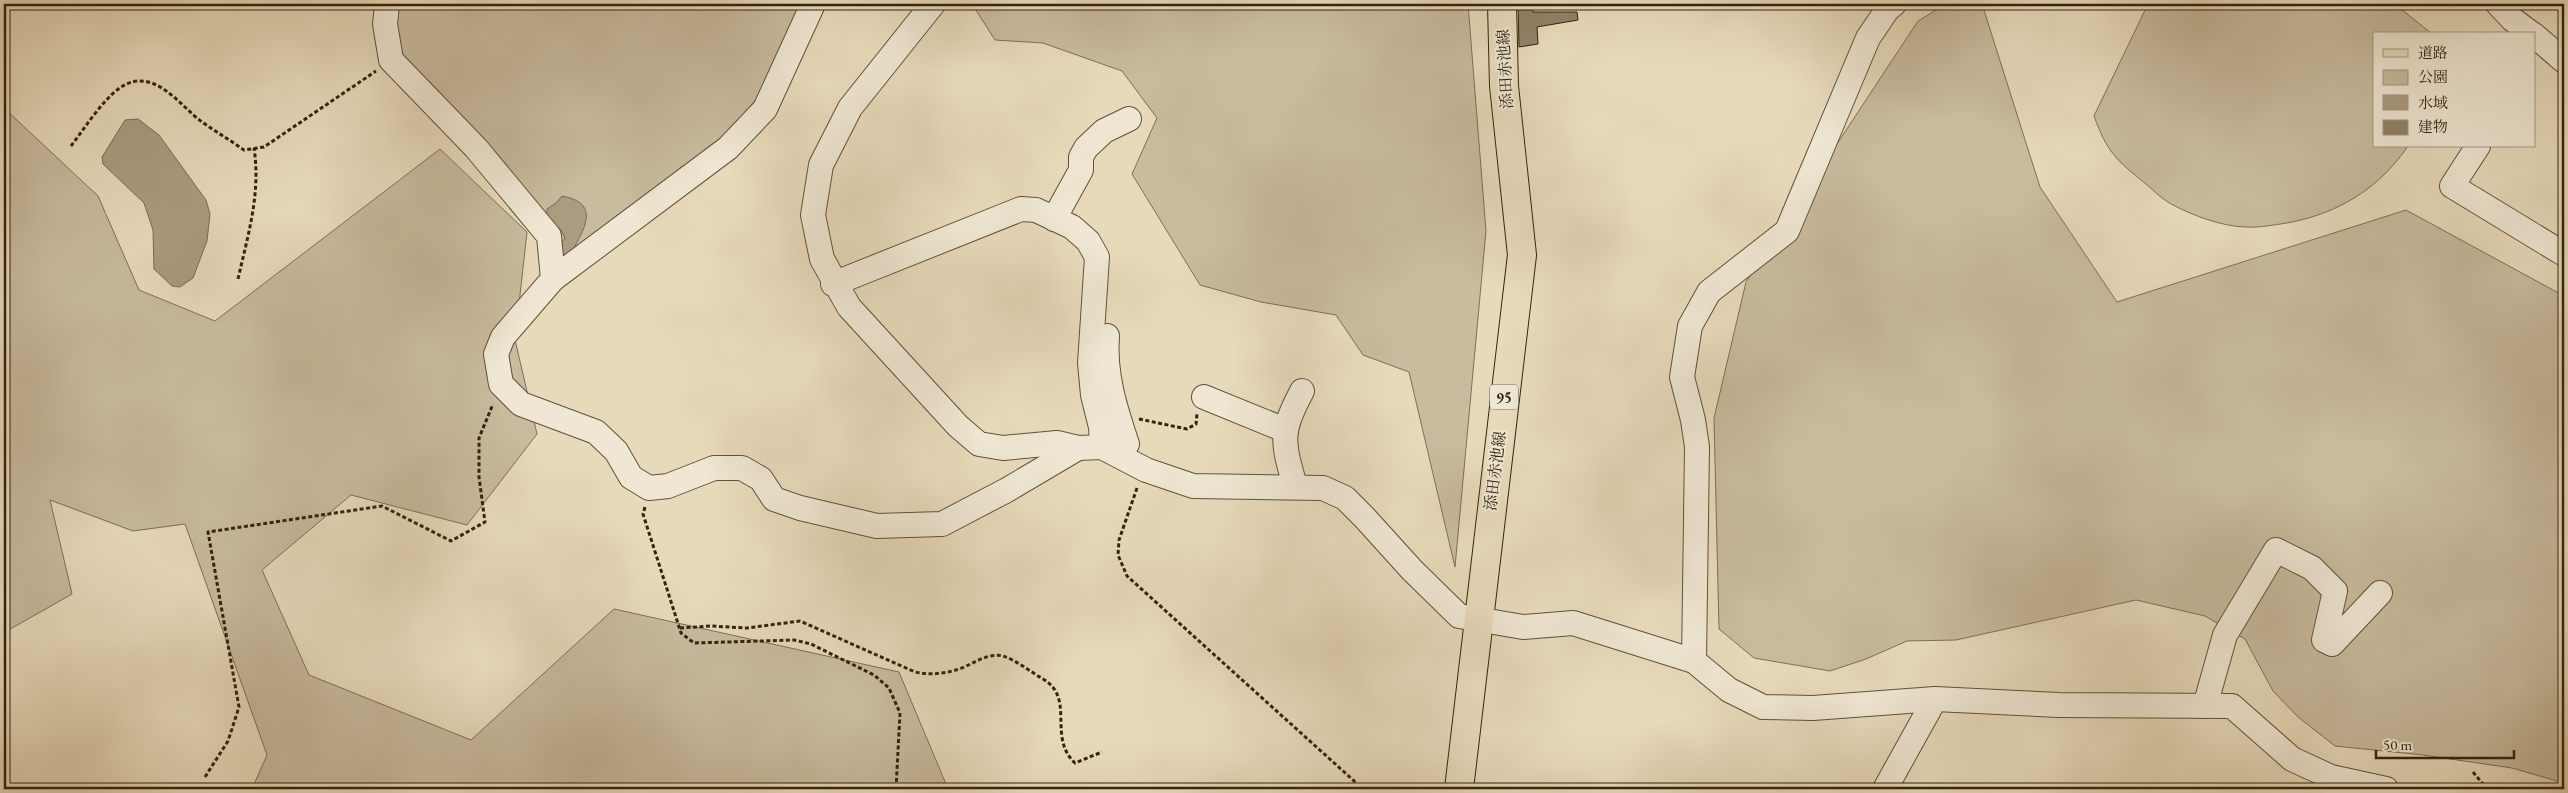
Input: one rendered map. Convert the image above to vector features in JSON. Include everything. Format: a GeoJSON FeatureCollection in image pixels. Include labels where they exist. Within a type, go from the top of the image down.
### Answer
{"type":"FeatureCollection","features":[{"type":"Feature","properties":{"kind":"main road","name":"添田赤池線"},"geometry":{"type":"LineString","coordinates":[[1459,789],[1477,621],[1522,255],[1504,86],[1502,4]]}},
{"type":"Feature","properties":{"kind":"street"},"geometry":{"type":"LineString","coordinates":[[387,4],[385,24],[391,60],[476,148],[549,236],[553,279]]}},
{"type":"Feature","properties":{"kind":"street"},"geometry":{"type":"LineString","coordinates":[[813,4],[764,109],[728,148],[553,279],[503,337],[496,354],[501,384],[521,404],[596,432],[616,451],[631,477],[658,487],[714,468],[742,468],[761,479],[774,499],[800,508],[877,526],[942,524],[1007,490],[1078,448]]}},
{"type":"Feature","properties":{"kind":"street"},"geometry":{"type":"LineString","coordinates":[[933,4],[850,108],[821,165],[813,214],[822,259],[834,284],[849,307],[958,426],[979,444],[1003,448],[1057,443],[1078,448],[1102,447],[1135,459],[1193,486],[1295,486],[1323,488],[1344,498],[1459,616],[1477,621],[1523,627],[1573,623],[1694,661],[1729,690],[1763,707],[1813,708],[1935,699],[2059,705],[2232,706],[2292,759],[2330,777],[2386,789]]}},
{"type":"Feature","properties":{"kind":"street"},"geometry":{"type":"LineString","coordinates":[[1694,661],[1697,447],[1693,420],[1682,377],[1690,326],[1709,292],[1787,231],[1868,38],[1887,10],[1894,4]]}},
{"type":"Feature","properties":{"kind":"street"},"geometry":{"type":"LineString","coordinates":[[2498,4],[2528,32]]}},
{"type":"Feature","properties":{"kind":"street"},"geometry":{"type":"LineString","coordinates":[[2536,39],[2546,47]]}},
{"type":"Feature","properties":{"kind":"street"},"geometry":{"type":"LineString","coordinates":[[1054,219],[1081,170],[1081,157],[1086,148],[1104,131],[1129,119]]}},
{"type":"Feature","properties":{"kind":"street"},"geometry":{"type":"LineString","coordinates":[[2477,148],[2452,186],[2561,246]]}},
{"type":"Feature","properties":{"kind":"street"},"geometry":{"type":"LineString","coordinates":[[834,284],[1021,210],[1036,210],[1072,227],[1083,236],[1097,257],[1090,363],[1093,395],[1102,447]]}},
{"type":"Feature","properties":{"kind":"street"},"geometry":{"type":"LineString","coordinates":[[1108,336],[1106,360],[1114,404],[1135,459]]}},
{"type":"Feature","properties":{"kind":"street"},"geometry":{"type":"LineString","coordinates":[[1295,486],[1288,463],[1285,430],[1288,419],[1302,391]]}},
{"type":"Feature","properties":{"kind":"street"},"geometry":{"type":"LineString","coordinates":[[1204,397],[1285,430]]}},
{"type":"Feature","properties":{"kind":"street"},"geometry":{"type":"LineString","coordinates":[[1123,406],[1135,459]]}},
{"type":"Feature","properties":{"kind":"street"},"geometry":{"type":"LineString","coordinates":[[2205,706],[2225,635],[2276,550],[2312,568],[2335,592],[2324,640],[2332,644],[2380,593]]}},
{"type":"Feature","properties":{"kind":"street"},"geometry":{"type":"LineString","coordinates":[[1885,789],[1935,699]]}},
{"type":"Feature","properties":{"kind":"path"},"geometry":{"type":"LineString","coordinates":[[71,146],[113,94],[122,86],[144,81],[163,87],[201,121],[244,150],[264,147],[391,60]]}},
{"type":"Feature","properties":{"kind":"path"},"geometry":{"type":"LineString","coordinates":[[238,279],[256,199],[258,170],[254,148]]}},
{"type":"Feature","properties":{"kind":"path"},"geometry":{"type":"LineString","coordinates":[[205,777],[228,741],[239,706],[208,532],[382,506],[451,541],[485,522],[479,477],[479,438],[501,384]]}},
{"type":"Feature","properties":{"kind":"path"},"geometry":{"type":"LineString","coordinates":[[1123,406],[1187,429],[1196,424],[1198,404],[1204,397]]}},
{"type":"Feature","properties":{"kind":"path"},"geometry":{"type":"LineString","coordinates":[[1135,459],[1127,513],[1119,540],[1118,555],[1127,576],[1363,789]]}},
{"type":"Feature","properties":{"kind":"path"},"geometry":{"type":"LineString","coordinates":[[658,487],[643,514],[681,632],[694,643],[794,640],[811,644],[874,675],[889,688],[900,713],[896,789]]}},
{"type":"Feature","properties":{"kind":"path"},"geometry":{"type":"LineString","coordinates":[[680,628],[711,626],[747,628],[800,621],[915,672],[929,675],[956,670],[987,657],[1003,656],[1054,685],[1059,695],[1061,736],[1068,757],[1075,763],[1102,752]]}},
{"type":"Feature","properties":{"kind":"path"},"geometry":{"type":"LineString","coordinates":[[2473,772],[2487,789]]}},
{"type":"Feature","properties":{"kind":"green space"},"geometry":{"type":"Polygon","coordinates":[[[387,4],[803,4],[770,79],[728,139],[564,268],[391,60],[387,4]]]}},
{"type":"Feature","properties":{"kind":"green space"},"geometry":{"type":"Polygon","coordinates":[[[972,4],[1468,4],[1486,231],[1455,567],[1409,372],[1363,355],[1336,315],[1261,302],[1200,285],[1132,174],[1157,118],[1122,71],[1043,43],[995,40],[972,4]]]}},
{"type":"Feature","properties":{"kind":"green space"},"geometry":{"type":"Polygon","coordinates":[[[1946,4],[1982,4],[2040,187],[2117,302],[2406,210],[2564,296],[2564,783],[2512,768],[2423,755],[2335,746],[2298,717],[2273,691],[2245,639],[2205,616],[2136,600],[1956,640],[1907,641],[1866,659],[1830,671],[1754,658],[1719,629],[1714,418],[1746,282],[1918,21],[1946,4]]]}},
{"type":"Feature","properties":{"kind":"green space"},"geometry":{"type":"Polygon","coordinates":[[[2148,4],[2395,4],[2430,32],[2373,32],[2373,148],[2407,148],[2384,175],[2370,187],[2340,206],[2305,219],[2260,227],[2236,226],[2208,220],[2173,205],[2162,198],[2120,161],[2108,147],[2094,116],[2148,4]]]}},
{"type":"Feature","properties":{"kind":"green space"},"geometry":{"type":"Polygon","coordinates":[[[4,108],[98,196],[139,290],[215,321],[440,149],[527,232],[515,340],[537,434],[467,525],[351,495],[262,570],[309,675],[471,740],[614,609],[899,672],[948,789],[252,789],[267,755],[185,524],[133,531],[50,500],[72,594],[5,632],[4,635],[4,108]]]}},
{"type":"Feature","properties":{"kind":"water"},"geometry":{"type":"Polygon","coordinates":[[[138,119],[159,135],[206,200],[210,214],[207,241],[193,278],[180,287],[172,286],[154,269],[153,230],[144,203],[103,164],[102,157],[125,120],[138,119]]]}},
{"type":"Feature","properties":{"kind":"water"},"geometry":{"type":"Polygon","coordinates":[[[562,196],[580,203],[586,214],[584,228],[570,257],[563,263],[557,245],[565,239],[562,231],[546,215],[547,209],[562,196]]]}},
{"type":"Feature","properties":{"kind":"building"},"geometry":{"type":"Polygon","coordinates":[[[1530,4],[1533,12],[1577,12],[1578,20],[1537,27],[1538,44],[1519,47],[1518,5],[1530,4]]]}}]}
